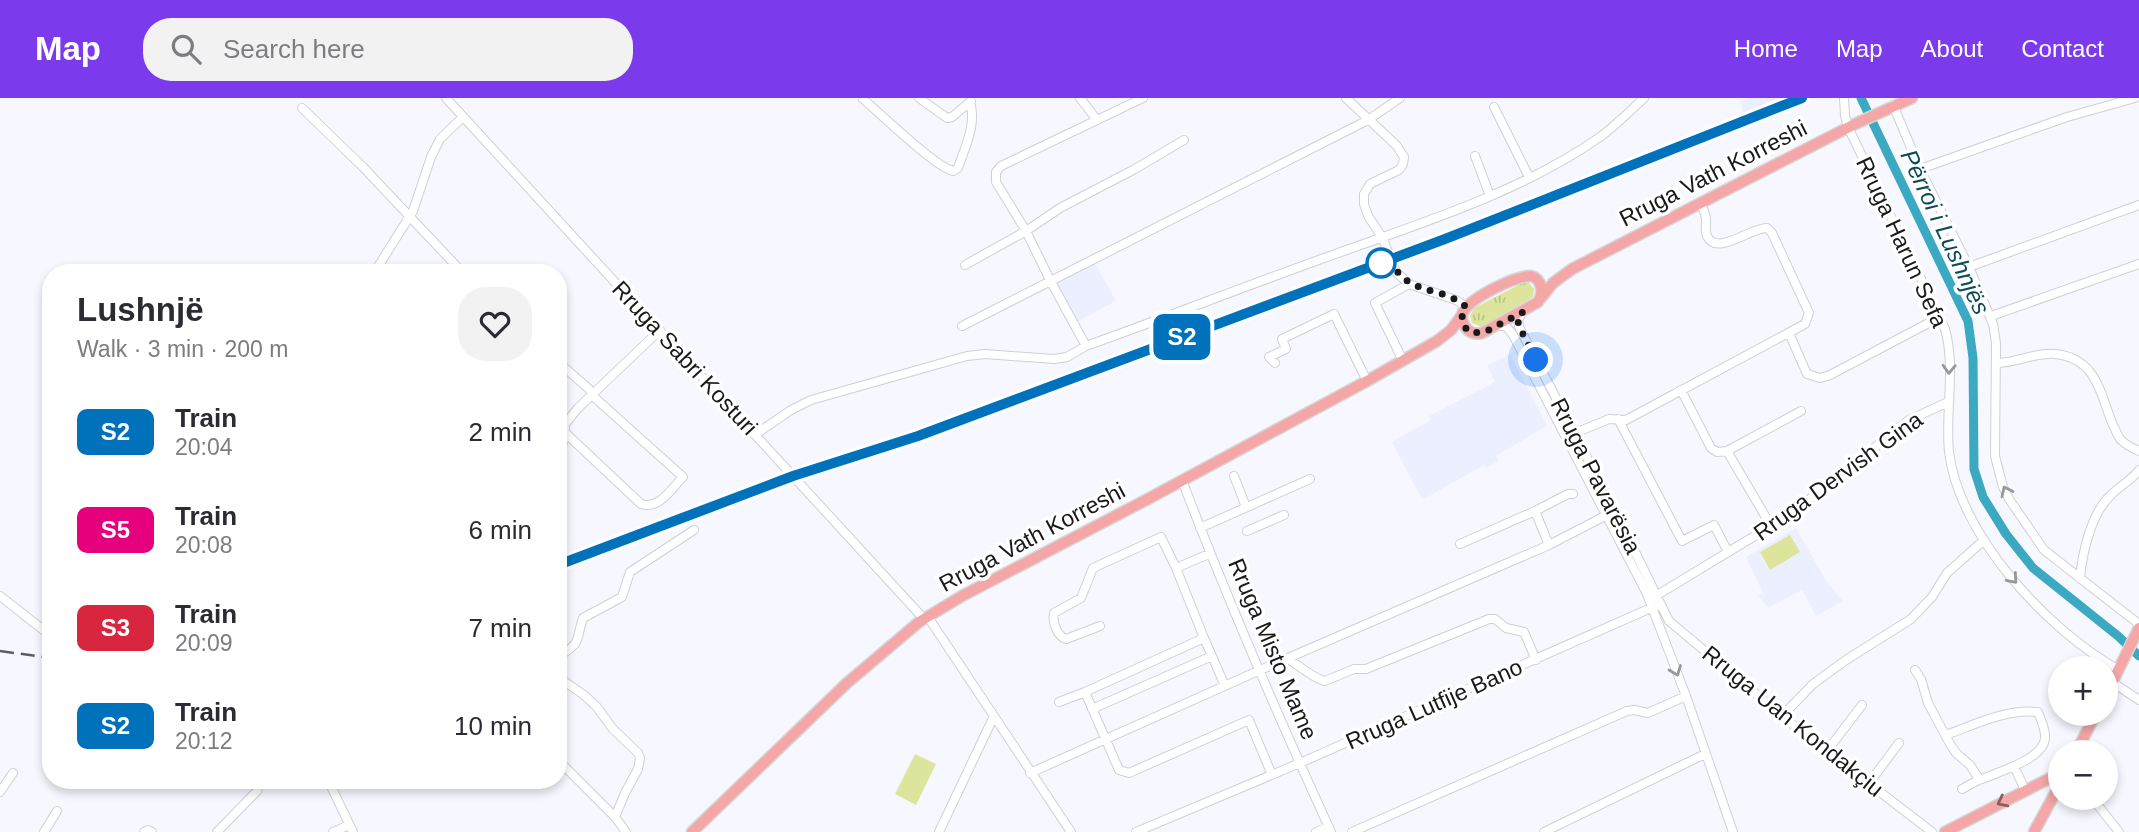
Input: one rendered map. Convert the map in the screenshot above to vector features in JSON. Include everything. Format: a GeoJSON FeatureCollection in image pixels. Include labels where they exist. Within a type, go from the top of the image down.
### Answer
{"type":"FeatureCollection","features":[{"type":"Feature","properties":{"kind":"main road","name":"Rruga Vath Korreshi"},"geometry":{"type":"LineString","coordinates":[[692,832],[847,683],[893,643],[948,604],[1403,361],[1451,330],[1464,311],[1487,293],[1517,278],[1554,275],[1572,269],[1892,104],[1912,98]]}},
{"type":"Feature","properties":{"kind":"main road","name":"Rruga Vath Korreshi"},"geometry":{"type":"LineString","coordinates":[[1437,341],[1458,334],[1482,333],[1523,312],[1572,269]]}},
{"type":"Feature","properties":{"kind":"main road"},"geometry":{"type":"LineString","coordinates":[[1533,276],[1541,287],[1541,298]]}},
{"type":"Feature","properties":{"kind":"main road"},"geometry":{"type":"LineString","coordinates":[[1464,311],[1464,325],[1474,334]]}},
{"type":"Feature","properties":{"kind":"main road"},"geometry":{"type":"LineString","coordinates":[[2119,668],[2138,629]]}},
{"type":"Feature","properties":{"kind":"main road"},"geometry":{"type":"LineString","coordinates":[[1945,832],[2048,779]]}},
{"type":"Feature","properties":{"kind":"main road"},"geometry":{"type":"LineString","coordinates":[[2034,832],[2048,806]]}},
{"type":"Feature","properties":{"kind":"street","name":"Rruga Sabri Kosturi"},"geometry":{"type":"LineString","coordinates":[[446,98],[926,618],[1071,832]]}},
{"type":"Feature","properties":{"kind":"street"},"geometry":{"type":"LineString","coordinates":[[863,99],[934,160],[953,171],[958,168],[973,122],[971,100],[952,117],[947,118],[919,98]]}},
{"type":"Feature","properties":{"kind":"street"},"geometry":{"type":"LineString","coordinates":[[1080,98],[1097,120]]}},
{"type":"Feature","properties":{"kind":"street"},"geometry":{"type":"LineString","coordinates":[[1086,346],[1026,230],[996,182],[996,172],[1001,166],[1143,98]]}},
{"type":"Feature","properties":{"kind":"street"},"geometry":{"type":"LineString","coordinates":[[1346,98],[1404,156],[1404,164],[1399,170],[1370,184],[1364,194],[1368,216],[1382,237],[1396,272],[1409,284],[1456,299],[1464,311]]}},
{"type":"Feature","properties":{"kind":"street"},"geometry":{"type":"LineString","coordinates":[[961,326],[1368,120],[1400,98]]}},
{"type":"Feature","properties":{"kind":"street"},"geometry":{"type":"LineString","coordinates":[[756,434],[810,400],[967,356],[985,354],[1054,359],[1067,357],[1086,346],[1442,216],[1529,177],[1600,136],[1644,98]]}},
{"type":"Feature","properties":{"kind":"street","name":"Rruga Harun Sefa"},"geometry":{"type":"LineString","coordinates":[[1844,98],[1845,116],[1940,317],[1949,346],[1948,402],[1953,470],[1960,493],[1983,541],[2008,574],[2060,629],[2090,652],[2119,668]]}},
{"type":"Feature","properties":{"kind":"street"},"geometry":{"type":"LineString","coordinates":[[1920,169],[2067,117],[2136,98]]}},
{"type":"Feature","properties":{"kind":"street"},"geometry":{"type":"LineString","coordinates":[[1892,104],[1920,169],[1991,316],[1996,363],[1995,444],[1999,477],[2009,499],[2044,550],[2138,629]]}},
{"type":"Feature","properties":{"kind":"street"},"geometry":{"type":"LineString","coordinates":[[1494,107],[1529,177]]}},
{"type":"Feature","properties":{"kind":"street"},"geometry":{"type":"LineString","coordinates":[[302,108],[454,264]]}},
{"type":"Feature","properties":{"kind":"street"},"geometry":{"type":"LineString","coordinates":[[380,264],[410,217],[440,139],[463,117]]}},
{"type":"Feature","properties":{"kind":"street"},"geometry":{"type":"LineString","coordinates":[[965,265],[1059,208],[1184,140]]}},
{"type":"Feature","properties":{"kind":"street"},"geometry":{"type":"LineString","coordinates":[[1475,156],[1490,196]]}},
{"type":"Feature","properties":{"kind":"street"},"geometry":{"type":"LineString","coordinates":[[1574,433],[1609,419],[1626,420],[1805,324],[1809,313],[1772,233],[1767,228],[1760,228],[1724,244],[1711,241],[1706,235],[1706,219],[1701,204]]}},
{"type":"Feature","properties":{"kind":"street"},"geometry":{"type":"LineString","coordinates":[[1969,267],[2139,205]]}},
{"type":"Feature","properties":{"kind":"street"},"geometry":{"type":"LineString","coordinates":[[1991,316],[2139,264]]}},
{"type":"Feature","properties":{"kind":"street"},"geometry":{"type":"LineString","coordinates":[[1403,361],[1375,303],[1409,284]]}},
{"type":"Feature","properties":{"kind":"street","name":"Rruga Pavarësia"},"geometry":{"type":"LineString","coordinates":[[1523,312],[1518,319],[1519,327],[1574,433],[1655,602]]}},
{"type":"Feature","properties":{"kind":"street"},"geometry":{"type":"LineString","coordinates":[[1275,363],[1269,357],[1286,349],[1282,339],[1334,314],[1367,381]]}},
{"type":"Feature","properties":{"kind":"street"},"geometry":{"type":"LineString","coordinates":[[1789,332],[1807,374],[1820,378],[1940,317]]}},
{"type":"Feature","properties":{"kind":"street","name":"Rruga Pavarësia"},"geometry":{"type":"LineString","coordinates":[[1494,327],[1506,326],[1513,335],[1655,602]]}},
{"type":"Feature","properties":{"kind":"street"},"geometry":{"type":"LineString","coordinates":[[567,422],[592,393],[620,370],[660,330]]}},
{"type":"Feature","properties":{"kind":"street"},"geometry":{"type":"LineString","coordinates":[[1996,363],[2052,353],[2076,360],[2099,384],[2119,438],[2139,451]]}},
{"type":"Feature","properties":{"kind":"street"},"geometry":{"type":"LineString","coordinates":[[567,370],[683,477],[659,503],[652,506],[641,504],[567,434]]}},
{"type":"Feature","properties":{"kind":"street"},"geometry":{"type":"LineString","coordinates":[[1681,390],[1711,448],[1717,452],[1727,451],[1801,411]]}},
{"type":"Feature","properties":{"kind":"street","name":"Rruga Dervish Gina"},"geometry":{"type":"LineString","coordinates":[[1655,602],[1805,503],[1898,427],[1948,402]]}},
{"type":"Feature","properties":{"kind":"street"},"geometry":{"type":"LineString","coordinates":[[1618,419],[1682,541],[1714,525],[1728,552]]}},
{"type":"Feature","properties":{"kind":"street"},"geometry":{"type":"LineString","coordinates":[[1727,451],[1771,526]]}},
{"type":"Feature","properties":{"kind":"street"},"geometry":{"type":"LineString","coordinates":[[2080,579],[2085,544],[2103,505],[2109,496],[2132,479],[2139,470]]}},
{"type":"Feature","properties":{"kind":"street"},"geometry":{"type":"LineString","coordinates":[[1234,476],[1246,507]]}},
{"type":"Feature","properties":{"kind":"street"},"geometry":{"type":"LineString","coordinates":[[1200,528],[1310,479]]}},
{"type":"Feature","properties":{"kind":"street","name":"Rruga Misto Mame"},"geometry":{"type":"LineString","coordinates":[[1182,480],[1209,554],[1258,671],[1329,830]]}},
{"type":"Feature","properties":{"kind":"street"},"geometry":{"type":"LineString","coordinates":[[1460,544],[1573,494]]}},
{"type":"Feature","properties":{"kind":"street"},"geometry":{"type":"LineString","coordinates":[[1535,512],[1549,545]]}},
{"type":"Feature","properties":{"kind":"street"},"geometry":{"type":"LineString","coordinates":[[1247,531],[1283,515]]}},
{"type":"Feature","properties":{"kind":"street"},"geometry":{"type":"LineString","coordinates":[[1030,773],[1549,545],[1607,515]]}},
{"type":"Feature","properties":{"kind":"street"},"geometry":{"type":"LineString","coordinates":[[567,651],[579,640],[583,618],[622,597],[630,572],[694,530]]}},
{"type":"Feature","properties":{"kind":"street"},"geometry":{"type":"LineString","coordinates":[[1100,626],[1066,639],[1061,638],[1053,622],[1054,613],[1081,598],[1093,568],[1161,537],[1225,686]]}},
{"type":"Feature","properties":{"kind":"street"},"geometry":{"type":"LineString","coordinates":[[1782,716],[1814,684],[1846,660],[1912,620],[1932,597],[1947,573],[1983,541]]}},
{"type":"Feature","properties":{"kind":"street"},"geometry":{"type":"LineString","coordinates":[[1176,568],[1209,554]]}},
{"type":"Feature","properties":{"kind":"street"},"geometry":{"type":"LineString","coordinates":[[0,596],[42,629]]}},
{"type":"Feature","properties":{"kind":"street"},"geometry":{"type":"LineString","coordinates":[[1655,602],[1663,634],[1732,832]]}},
{"type":"Feature","properties":{"kind":"street","name":"Rruga Uan Kondakçiu"},"geometry":{"type":"LineString","coordinates":[[1655,602],[1672,624],[1782,716],[1932,832]]}},
{"type":"Feature","properties":{"kind":"street","name":"Rruga Lutfije Bano"},"geometry":{"type":"LineString","coordinates":[[1136,832],[1536,660],[1655,602]]}},
{"type":"Feature","properties":{"kind":"street"},"geometry":{"type":"LineString","coordinates":[[1287,658],[1315,678],[1325,681],[1354,669],[1366,669],[1489,619],[1495,619],[1506,628],[1524,632],[1536,660]]}},
{"type":"Feature","properties":{"kind":"street"},"geometry":{"type":"LineString","coordinates":[[1663,634],[1664,624],[1672,624]]}},
{"type":"Feature","properties":{"kind":"street"},"geometry":{"type":"LineString","coordinates":[[1059,702],[1205,638]]}},
{"type":"Feature","properties":{"kind":"street"},"geometry":{"type":"LineString","coordinates":[[1092,709],[1212,656]]}},
{"type":"Feature","properties":{"kind":"street"},"geometry":{"type":"LineString","coordinates":[[1915,670],[1921,679],[1927,704],[1956,753],[1970,765],[1979,779]]}},
{"type":"Feature","properties":{"kind":"street"},"geometry":{"type":"LineString","coordinates":[[1121,676],[1129,693]]}},
{"type":"Feature","properties":{"kind":"street"},"geometry":{"type":"LineString","coordinates":[[567,683],[596,706],[640,758],[638,769],[615,817]]}},
{"type":"Feature","properties":{"kind":"street"},"geometry":{"type":"LineString","coordinates":[[2118,686],[2139,700]]}},
{"type":"Feature","properties":{"kind":"street"},"geometry":{"type":"LineString","coordinates":[[1085,692],[1119,770],[1129,773],[1249,720],[1272,775]]}},
{"type":"Feature","properties":{"kind":"street"},"geometry":{"type":"LineString","coordinates":[[1352,832],[1627,711],[1648,713],[1686,696]]}},
{"type":"Feature","properties":{"kind":"street"},"geometry":{"type":"LineString","coordinates":[[1827,751],[1862,705]]}},
{"type":"Feature","properties":{"kind":"street"},"geometry":{"type":"LineString","coordinates":[[1946,735],[2021,710],[2038,712],[2045,733],[2043,746],[2028,759],[1962,789]]}},
{"type":"Feature","properties":{"kind":"street"},"geometry":{"type":"LineString","coordinates":[[939,832],[994,716]]}},
{"type":"Feature","properties":{"kind":"street"},"geometry":{"type":"LineString","coordinates":[[1869,783],[1899,743]]}},
{"type":"Feature","properties":{"kind":"street"},"geometry":{"type":"LineString","coordinates":[[1544,832],[1705,754]]}},
{"type":"Feature","properties":{"kind":"street"},"geometry":{"type":"LineString","coordinates":[[2014,766],[2025,790]]}},
{"type":"Feature","properties":{"kind":"street"},"geometry":{"type":"LineString","coordinates":[[567,769],[615,817],[626,832]]}},
{"type":"Feature","properties":{"kind":"street"},"geometry":{"type":"LineString","coordinates":[[0,792],[13,774]]}},
{"type":"Feature","properties":{"kind":"street"},"geometry":{"type":"LineString","coordinates":[[217,832],[258,789]]}},
{"type":"Feature","properties":{"kind":"street"},"geometry":{"type":"LineString","coordinates":[[332,789],[351,828],[333,832]]}},
{"type":"Feature","properties":{"kind":"street"},"geometry":{"type":"LineString","coordinates":[[2102,810],[2119,832]]}},
{"type":"Feature","properties":{"kind":"street"},"geometry":{"type":"LineString","coordinates":[[44,832],[57,811]]}},
{"type":"Feature","properties":{"kind":"street"},"geometry":{"type":"LineString","coordinates":[[1316,832],[1329,830]]}},
{"type":"Feature","properties":{"kind":"street"},"geometry":{"type":"LineString","coordinates":[[144,832],[152,832]]}},
{"type":"Feature","properties":{"kind":"shaded area"},"geometry":{"type":"Polygon","coordinates":[[[1748,98],[1799,98],[1745,117],[1740,101],[1748,98]]]}},
{"type":"Feature","properties":{"kind":"shaded area"},"geometry":{"type":"Polygon","coordinates":[[[1095,263],[1116,301],[1077,322],[1056,284],[1095,263]]]}},
{"type":"Feature","properties":{"kind":"shaded area"},"geometry":{"type":"Polygon","coordinates":[[[1510,354],[1547,426],[1496,456],[1498,461],[1486,468],[1484,465],[1422,500],[1392,442],[1431,420],[1429,416],[1495,382],[1487,366],[1510,354]]]}},
{"type":"Feature","properties":{"kind":"shaded area"},"geometry":{"type":"Polygon","coordinates":[[[1796,528],[1825,579],[1843,601],[1816,616],[1802,590],[1768,608],[1758,596],[1763,593],[1746,557],[1796,528]]]}},
{"type":"Feature","properties":{"kind":"green space"},"geometry":{"type":"Polygon","coordinates":[[[1524,282],[1534,289],[1533,297],[1481,327],[1472,323],[1470,316],[1474,308],[1524,282]]]}},
{"type":"Feature","properties":{"kind":"green space"},"geometry":{"type":"Polygon","coordinates":[[[1790,535],[1800,552],[1770,570],[1760,552],[1790,535]]]}},
{"type":"Feature","properties":{"kind":"green space"},"geometry":{"type":"Polygon","coordinates":[[[915,754],[936,764],[916,805],[895,794],[915,754]]]}},
{"type":"Feature","properties":{"kind":"waterway","name":"Përroi i Lushnjës"},"geometry":{"type":"LineString","coordinates":[[1861,98],[1968,321],[1973,358],[1974,469],[1983,497],[2006,534],[2033,568],[2139,656]]}},
{"type":"Feature","properties":{"kind":"railway"},"geometry":{"type":"LineString","coordinates":[[567,562],[793,476],[879,450],[1445,239],[1802,98]]}},
{"type":"Feature","properties":{"kind":"railway"},"geometry":{"type":"LineString","coordinates":[[0,651],[42,657]]}},
{"type":"Feature","properties":{"kind":"train","name":"S2"},"geometry":{"type":"LineString","coordinates":[[567,562],[793,476],[918,436],[1445,239],[1802,98]]}},
{"type":"Feature","properties":{"kind":"route"},"geometry":{"type":"LineString","coordinates":[[1381,263],[1390,259],[1396,272],[1409,284],[1462,303],[1466,307],[1462,323],[1471,333],[1485,332],[1523,312],[1518,324],[1536,360]]}}]}
